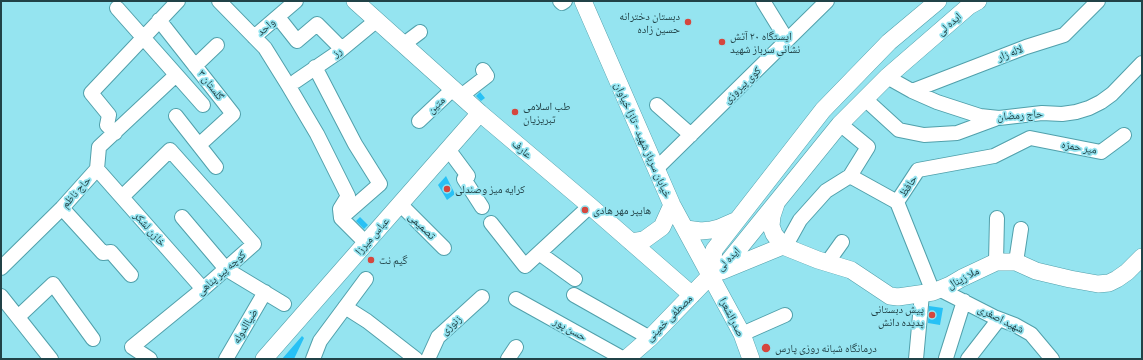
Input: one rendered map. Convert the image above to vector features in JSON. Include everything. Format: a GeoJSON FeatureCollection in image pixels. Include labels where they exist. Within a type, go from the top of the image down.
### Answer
{"type":"FeatureCollection","features":[{"type":"Feature","properties":{"kind":"main road","name":"عارف"},"geometry":{"type":"LineString","coordinates":[[355,1],[480,113],[692,295]]}},
{"type":"Feature","properties":{"kind":"main road","name":"خیابان سرباز شهید - تازا خیاوان"},"geometry":{"type":"LineString","coordinates":[[583,1],[672,205],[711,275]]}},
{"type":"Feature","properties":{"kind":"main road","name":"ایده لى"},"geometry":{"type":"LineString","coordinates":[[711,275],[714,250],[823,110],[889,42],[938,1]]}},
{"type":"Feature","properties":{"kind":"main road","name":"ایده لى"},"geometry":{"type":"LineString","coordinates":[[711,275],[728,262],[840,124],[887,77],[970,6],[978,1]]}},
{"type":"Feature","properties":{"kind":"main road","name":"عباس میرزا"},"geometry":{"type":"LineString","coordinates":[[264,359],[480,113]]}},
{"type":"Feature","properties":{"kind":"main road"},"geometry":{"type":"LineString","coordinates":[[711,275],[762,254],[783,239],[772,226],[772,216],[778,200]]}},
{"type":"Feature","properties":{"kind":"main road"},"geometry":{"type":"LineString","coordinates":[[631,242],[644,240],[662,227],[672,205]]}},
{"type":"Feature","properties":{"kind":"main road"},"geometry":{"type":"LineString","coordinates":[[686,229],[701,231],[711,230],[737,220]]}},
{"type":"Feature","properties":{"kind":"main road","name":"ملا زینال"},"geometry":{"type":"LineString","coordinates":[[783,239],[827,263],[851,270],[890,296],[898,297],[932,292],[996,262],[1016,262],[1036,271],[1059,277],[1098,284],[1109,283],[1118,279],[1127,272],[1142,257]]}},
{"type":"Feature","properties":{"kind":"main road","name":"مصطفی خمینی"},"geometry":{"type":"LineString","coordinates":[[625,359],[650,338],[711,275]]}},
{"type":"Feature","properties":{"kind":"main road","name":"صدرالشعرا"},"geometry":{"type":"LineString","coordinates":[[711,275],[742,334],[751,359]]}},
{"type":"Feature","properties":{"kind":"street"},"geometry":{"type":"LineString","coordinates":[[114,134],[107,125],[109,115],[92,93],[178,1]]}},
{"type":"Feature","properties":{"kind":"street"},"geometry":{"type":"LineString","coordinates":[[219,1],[265,48],[292,83],[348,196],[340,209],[341,218],[366,243]]}},
{"type":"Feature","properties":{"kind":"street","name":"واحد"},"geometry":{"type":"LineString","coordinates":[[254,37],[296,1]]}},
{"type":"Feature","properties":{"kind":"street"},"geometry":{"type":"LineString","coordinates":[[560,1],[562,3],[565,1]]}},
{"type":"Feature","properties":{"kind":"street"},"geometry":{"type":"LineString","coordinates":[[762,1],[788,40]]}},
{"type":"Feature","properties":{"kind":"street","name":"کوی پیروزی"},"geometry":{"type":"LineString","coordinates":[[656,169],[827,1]]}},
{"type":"Feature","properties":{"kind":"street","name":"لاله زار"},"geometry":{"type":"LineString","coordinates":[[912,91],[1026,47],[1064,35],[1098,1]]}},
{"type":"Feature","properties":{"kind":"street"},"geometry":{"type":"LineString","coordinates":[[116,8],[203,105]]}},
{"type":"Feature","properties":{"kind":"street"},"geometry":{"type":"LineString","coordinates":[[278,17],[297,41],[318,24],[342,49]]}},
{"type":"Feature","properties":{"kind":"street","name":"گلستان ۳"},"geometry":{"type":"LineString","coordinates":[[159,20],[233,114],[199,145]]}},
{"type":"Feature","properties":{"kind":"street","name":"رز"},"geometry":{"type":"LineString","coordinates":[[292,83],[342,49],[377,20]]}},
{"type":"Feature","properties":{"kind":"street"},"geometry":{"type":"LineString","coordinates":[[404,44],[420,32]]}},
{"type":"Feature","properties":{"kind":"street"},"geometry":{"type":"LineString","coordinates":[[195,66],[217,45]]}},
{"type":"Feature","properties":{"kind":"street","name":"حاج رمضان"},"geometry":{"type":"LineString","coordinates":[[887,77],[912,91],[937,102],[980,116],[999,118],[1042,113],[1062,114],[1089,108],[1112,94],[1142,63]]}},
{"type":"Feature","properties":{"kind":"street"},"geometry":{"type":"LineString","coordinates":[[315,68],[356,144],[380,184],[341,218]]}},
{"type":"Feature","properties":{"kind":"street","name":"متین"},"geometry":{"type":"LineString","coordinates":[[419,121],[457,92],[487,76],[483,70]]}},
{"type":"Feature","properties":{"kind":"street","name":"حاج ناظم"},"geometry":{"type":"LineString","coordinates":[[1,268],[62,208],[97,169],[99,147],[176,75]]}},
{"type":"Feature","properties":{"kind":"street"},"geometry":{"type":"LineString","coordinates":[[865,99],[900,130],[924,135],[957,133],[999,118]]}},
{"type":"Feature","properties":{"kind":"street"},"geometry":{"type":"LineString","coordinates":[[657,105],[691,135]]}},
{"type":"Feature","properties":{"kind":"street"},"geometry":{"type":"LineString","coordinates":[[176,116],[216,167]]}},
{"type":"Feature","properties":{"kind":"street"},"geometry":{"type":"LineString","coordinates":[[783,239],[826,191],[850,176],[868,147],[840,124]]}},
{"type":"Feature","properties":{"kind":"street","name":"میر حمزه"},"geometry":{"type":"LineString","coordinates":[[1030,138],[1101,152],[1124,135]]}},
{"type":"Feature","properties":{"kind":"street","name":"حافظ"},"geometry":{"type":"LineString","coordinates":[[850,176],[897,202],[918,170],[994,156],[1030,138]]}},
{"type":"Feature","properties":{"kind":"street","name":"کوچه پیر پناهی"},"geometry":{"type":"LineString","coordinates":[[122,197],[170,150],[254,244],[203,289],[132,347],[150,359]]}},
{"type":"Feature","properties":{"kind":"street"},"geometry":{"type":"LineString","coordinates":[[448,150],[468,176],[464,179],[482,207]]}},
{"type":"Feature","properties":{"kind":"street","name":"خازن لشکر"},"geometry":{"type":"LineString","coordinates":[[97,169],[203,289]]}},
{"type":"Feature","properties":{"kind":"street"},"geometry":{"type":"LineString","coordinates":[[897,202],[932,292],[916,359]]}},
{"type":"Feature","properties":{"kind":"street","name":"تصمیمی"},"geometry":{"type":"LineString","coordinates":[[400,204],[444,248]]}},
{"type":"Feature","properties":{"kind":"street"},"geometry":{"type":"LineString","coordinates":[[491,223],[524,266],[590,206]]}},
{"type":"Feature","properties":{"kind":"street"},"geometry":{"type":"LineString","coordinates":[[62,208],[103,254],[111,252],[131,275]]}},
{"type":"Feature","properties":{"kind":"street"},"geometry":{"type":"LineString","coordinates":[[182,217],[226,269],[284,304]]}},
{"type":"Feature","properties":{"kind":"street"},"geometry":{"type":"LineString","coordinates":[[996,262],[997,218]]}},
{"type":"Feature","properties":{"kind":"street"},"geometry":{"type":"LineString","coordinates":[[1016,262],[1022,229]]}},
{"type":"Feature","properties":{"kind":"street"},"geometry":{"type":"LineString","coordinates":[[827,263],[842,242]]}},
{"type":"Feature","properties":{"kind":"street"},"geometry":{"type":"LineString","coordinates":[[539,253],[575,278]]}},
{"type":"Feature","properties":{"kind":"street"},"geometry":{"type":"LineString","coordinates":[[313,359],[320,341],[366,279]]}},
{"type":"Feature","properties":{"kind":"street"},"geometry":{"type":"LineString","coordinates":[[18,317],[53,284],[93,339]]}},
{"type":"Feature","properties":{"kind":"street","name":"ضیاالدوله"},"geometry":{"type":"LineString","coordinates":[[226,359],[265,292]]}},
{"type":"Feature","properties":{"kind":"street","name":"شهید اصغری"},"geometry":{"type":"LineString","coordinates":[[932,292],[964,301],[999,319],[1016,325],[1031,334],[1052,359]]}},
{"type":"Feature","properties":{"kind":"street"},"geometry":{"type":"LineString","coordinates":[[574,295],[650,338]]}},
{"type":"Feature","properties":{"kind":"street","name":"زنوزی"},"geometry":{"type":"LineString","coordinates":[[428,359],[438,337],[482,297]]}},
{"type":"Feature","properties":{"kind":"street","name":"حسن پور"},"geometry":{"type":"LineString","coordinates":[[516,299],[625,359]]}},
{"type":"Feature","properties":{"kind":"street"},"geometry":{"type":"LineString","coordinates":[[946,358],[964,301]]}},
{"type":"Feature","properties":{"kind":"street"},"geometry":{"type":"LineString","coordinates":[[3,302],[18,317],[51,359]]}},
{"type":"Feature","properties":{"kind":"street"},"geometry":{"type":"LineString","coordinates":[[345,307],[367,321],[416,359]]}},
{"type":"Feature","properties":{"kind":"street"},"geometry":{"type":"LineString","coordinates":[[742,334],[785,315]]}},
{"type":"Feature","properties":{"kind":"street"},"geometry":{"type":"LineString","coordinates":[[968,359],[999,319]]}},
{"type":"Feature","properties":{"kind":"street"},"geometry":{"type":"LineString","coordinates":[[508,359],[516,347]]}},
{"type":"Feature","properties":{"kind":"building"},"geometry":{"type":"Polygon","coordinates":[[[480,92],[485,98],[481,101],[476,96],[480,92]]]}},
{"type":"Feature","properties":{"kind":"building","name":"کرایه میز وصندلی"},"geometry":{"type":"Polygon","coordinates":[[[446,176],[455,194],[447,200],[438,185],[446,176]]]}},
{"type":"Feature","properties":{"kind":"building"},"geometry":{"type":"Polygon","coordinates":[[[360,217],[368,225],[364,229],[356,221],[360,217]]]}},
{"type":"Feature","properties":{"kind":"building","name":"پیش دبستانی پدیده دانش"},"geometry":{"type":"Polygon","coordinates":[[[929,306],[943,308],[940,325],[928,323],[929,306]]]}},
{"type":"Feature","properties":{"kind":"building"},"geometry":{"type":"Polygon","coordinates":[[[302,336],[304,338],[294,359],[282,359],[302,336]]]}},
{"type":"Feature","properties":{"kind":"place","name":"دبستان دخترانه حسین زاده"},"geometry":{"type":"Point","coordinates":[688,22]}},
{"type":"Feature","properties":{"kind":"place","name":"ایستگاه ۲۰ آتش نشانی سرباز شهید"},"geometry":{"type":"Point","coordinates":[722,42]}},
{"type":"Feature","properties":{"kind":"place","name":"طب اسلامی تبریزیان"},"geometry":{"type":"Point","coordinates":[515,112]}},
{"type":"Feature","properties":{"kind":"place","name":"کرایه میز وصندلی"},"geometry":{"type":"Point","coordinates":[447,189]}},
{"type":"Feature","properties":{"kind":"place","name":"هایپر مهر هادی"},"geometry":{"type":"Point","coordinates":[585,210]}},
{"type":"Feature","properties":{"kind":"place","name":"گیم نت"},"geometry":{"type":"Point","coordinates":[371,260]}},
{"type":"Feature","properties":{"kind":"place","name":"پیش دبستانی پدیده دانش"},"geometry":{"type":"Point","coordinates":[932,315]}},
{"type":"Feature","properties":{"kind":"place","name":"درمانگاه شبانه روزی پارس"},"geometry":{"type":"Point","coordinates":[766,348]}}]}
